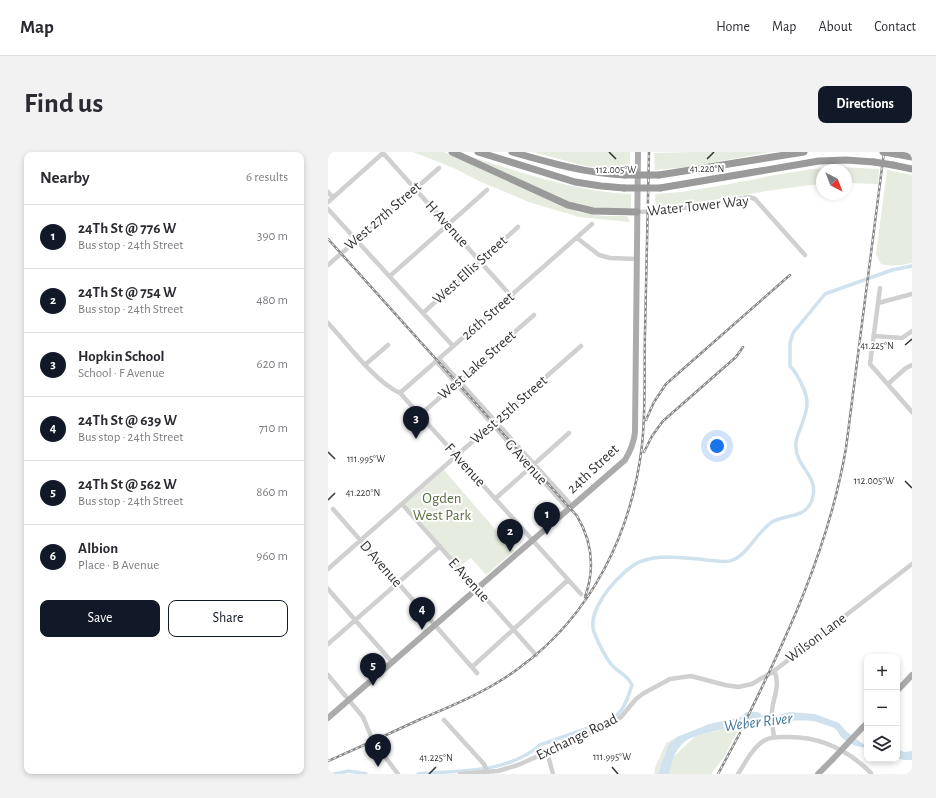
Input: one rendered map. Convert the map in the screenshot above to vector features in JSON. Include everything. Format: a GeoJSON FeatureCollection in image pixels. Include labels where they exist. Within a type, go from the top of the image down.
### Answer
{"type":"FeatureCollection","features":[{"type":"Feature","properties":{"kind":"highway"},"geometry":{"type":"LineString","coordinates":[[452,152],[568,205],[593,211],[637,212]]}},
{"type":"Feature","properties":{"kind":"highway"},"geometry":{"type":"LineString","coordinates":[[478,152],[575,182],[624,188],[660,188],[819,161],[846,160],[874,162],[912,169]]}},
{"type":"Feature","properties":{"kind":"highway"},"geometry":{"type":"LineString","coordinates":[[512,152],[576,170],[625,176],[659,175],[804,152]]}},
{"type":"Feature","properties":{"kind":"highway"},"geometry":{"type":"LineString","coordinates":[[883,152],[912,157]]}},
{"type":"Feature","properties":{"kind":"main road","name":"24th Street"},"geometry":{"type":"LineString","coordinates":[[328,718],[625,460],[634,443],[635,422],[638,152]]}},
{"type":"Feature","properties":{"kind":"main road"},"geometry":{"type":"LineString","coordinates":[[898,690],[912,675]]}},
{"type":"Feature","properties":{"kind":"main road"},"geometry":{"type":"LineString","coordinates":[[818,774],[864,726]]}},
{"type":"Feature","properties":{"kind":"street","name":"H Avenue"},"geometry":{"type":"LineString","coordinates":[[383,153],[511,296]]}},
{"type":"Feature","properties":{"kind":"street"},"geometry":{"type":"LineString","coordinates":[[328,202],[383,153]]}},
{"type":"Feature","properties":{"kind":"street","name":"West 27th Street"},"geometry":{"type":"LineString","coordinates":[[328,265],[439,168]]}},
{"type":"Feature","properties":{"kind":"street"},"geometry":{"type":"LineString","coordinates":[[390,276],[487,190]]}},
{"type":"Feature","properties":{"kind":"street"},"geometry":{"type":"LineString","coordinates":[[328,192],[333,198]]}},
{"type":"Feature","properties":{"kind":"street","name":"Water Tower Way"},"geometry":{"type":"LineString","coordinates":[[637,212],[665,212],[749,197],[755,199],[805,255]]}},
{"type":"Feature","properties":{"kind":"street"},"geometry":{"type":"LineString","coordinates":[[328,209],[453,346]]}},
{"type":"Feature","properties":{"kind":"street","name":"26th Street"},"geometry":{"type":"LineString","coordinates":[[400,393],[592,224]]}},
{"type":"Feature","properties":{"kind":"street","name":"West Ellis Street"},"geometry":{"type":"LineString","coordinates":[[422,313],[518,227]]}},
{"type":"Feature","properties":{"kind":"street"},"geometry":{"type":"LineString","coordinates":[[577,238],[599,255],[610,258],[637,258]]}},
{"type":"Feature","properties":{"kind":"street"},"geometry":{"type":"LineString","coordinates":[[880,288],[870,364],[912,412]]}},
{"type":"Feature","properties":{"kind":"street"},"geometry":{"type":"LineString","coordinates":[[878,303],[912,294]]}},
{"type":"Feature","properties":{"kind":"street","name":"West Lake Street"},"geometry":{"type":"LineString","coordinates":[[420,415],[534,315]]}},
{"type":"Feature","properties":{"kind":"street","name":"F Avenue"},"geometry":{"type":"LineString","coordinates":[[328,322],[378,378],[393,390],[400,393],[581,594]]}},
{"type":"Feature","properties":{"kind":"street"},"geometry":{"type":"LineString","coordinates":[[874,336],[902,338],[912,331]]}},
{"type":"Feature","properties":{"kind":"street"},"geometry":{"type":"LineString","coordinates":[[366,364],[388,345]]}},
{"type":"Feature","properties":{"kind":"street","name":"West 25th Street"},"geometry":{"type":"LineString","coordinates":[[328,569],[581,346]]}},
{"type":"Feature","properties":{"kind":"street","name":"G Avenue"},"geometry":{"type":"LineString","coordinates":[[438,360],[570,508]]}},
{"type":"Feature","properties":{"kind":"street"},"geometry":{"type":"LineString","coordinates":[[888,384],[906,368],[912,365]]}},
{"type":"Feature","properties":{"kind":"street"},"geometry":{"type":"LineString","coordinates":[[495,498],[569,433]]}},
{"type":"Feature","properties":{"kind":"street","name":"E Avenue"},"geometry":{"type":"LineString","coordinates":[[402,504],[536,655]]}},
{"type":"Feature","properties":{"kind":"street","name":"D Avenue"},"geometry":{"type":"LineString","coordinates":[[333,510],[477,673]]}},
{"type":"Feature","properties":{"kind":"street"},"geometry":{"type":"LineString","coordinates":[[328,644],[440,546]]}},
{"type":"Feature","properties":{"kind":"street","name":"Wilson Lane"},"geometry":{"type":"LineString","coordinates":[[774,737],[771,713],[777,682],[774,671],[912,564]]}},
{"type":"Feature","properties":{"kind":"street"},"geometry":{"type":"LineString","coordinates":[[472,667],[568,580]]}},
{"type":"Feature","properties":{"kind":"street"},"geometry":{"type":"LineString","coordinates":[[328,589],[392,662]]}},
{"type":"Feature","properties":{"kind":"street","name":"Exchange Road"},"geometry":{"type":"LineString","coordinates":[[460,774],[498,771],[518,765],[610,724],[621,717],[636,699],[644,693],[670,679],[691,676],[738,687],[752,684],[774,671]]}},
{"type":"Feature","properties":{"kind":"street"},"geometry":{"type":"LineString","coordinates":[[328,675],[363,716],[373,741],[397,773]]}},
{"type":"Feature","properties":{"kind":"street"},"geometry":{"type":"LineString","coordinates":[[444,720],[484,764],[487,771]]}},
{"type":"Feature","properties":{"kind":"street"},"geometry":{"type":"LineString","coordinates":[[738,774],[756,748],[764,741],[774,737],[803,737],[821,741],[847,753],[860,762],[871,773]]}},
{"type":"Feature","properties":{"kind":"street"},"geometry":{"type":"LineString","coordinates":[[547,752],[553,774]]}},
{"type":"Feature","properties":{"kind":"green space"},"geometry":{"type":"Polygon","coordinates":[[[413,152],[444,152],[578,212],[603,216],[626,216],[630,222],[579,217],[529,202],[479,181],[454,168],[413,152]]]}},
{"type":"Feature","properties":{"kind":"green space"},"geometry":{"type":"Polygon","coordinates":[[[533,152],[630,152],[630,171],[585,166],[533,152]]]}},
{"type":"Feature","properties":{"kind":"green space"},"geometry":{"type":"Polygon","coordinates":[[[771,152],[688,167],[655,170],[654,153],[771,152]]]}},
{"type":"Feature","properties":{"kind":"green space"},"geometry":{"type":"Polygon","coordinates":[[[459,153],[565,185],[631,194],[631,207],[630,209],[605,210],[575,205],[459,153]]]}},
{"type":"Feature","properties":{"kind":"green space"},"geometry":{"type":"Polygon","coordinates":[[[852,168],[879,169],[878,184],[852,183],[852,168]]]}},
{"type":"Feature","properties":{"kind":"green space"},"geometry":{"type":"Polygon","coordinates":[[[816,169],[816,185],[656,208],[655,194],[701,189],[816,169]]]}},
{"type":"Feature","properties":{"kind":"green space"},"geometry":{"type":"Polygon","coordinates":[[[887,170],[912,175],[912,263],[893,266],[881,264],[876,254],[887,170]]]}},
{"type":"Feature","properties":{"kind":"green space","name":"Ogden West Park"},"geometry":{"type":"Polygon","coordinates":[[[444,470],[514,551],[486,575],[471,558],[460,566],[405,504],[444,470]]]}},
{"type":"Feature","properties":{"kind":"green space"},"geometry":{"type":"Polygon","coordinates":[[[735,727],[737,732],[724,757],[711,774],[669,774],[672,758],[697,735],[735,727]]]}},
{"type":"Feature","properties":{"kind":"green space"},"geometry":{"type":"Polygon","coordinates":[[[677,737],[668,745],[658,774],[654,774],[655,768],[666,743],[677,737]]]}},
{"type":"Feature","properties":{"kind":"water","name":"Weber River"},"geometry":{"type":"Polygon","coordinates":[[[746,712],[758,712],[766,718],[790,712],[815,714],[839,723],[847,732],[864,744],[864,747],[851,744],[842,738],[834,728],[817,722],[772,722],[730,728],[687,740],[677,751],[669,774],[658,774],[668,745],[677,737],[709,724],[741,717],[746,712]]]}},
{"type":"Feature","properties":{"kind":"water"},"geometry":{"type":"Polygon","coordinates":[[[900,750],[904,752],[912,751],[912,760],[900,759],[900,750]]]}},
{"type":"Feature","properties":{"kind":"waterway"},"geometry":{"type":"LineString","coordinates":[[418,774],[466,771],[498,766],[513,761],[540,745],[611,720],[619,713],[627,700],[632,685],[627,678],[608,660],[594,632],[593,623],[595,612],[600,601],[616,580],[634,565],[642,561],[669,557],[723,562],[730,561],[743,553],[772,522],[800,513],[809,506],[814,492],[813,485],[811,478],[797,455],[796,444],[806,413],[807,400],[802,384],[790,366],[790,343],[793,333],[825,294],[892,270],[912,266]]}},
{"type":"Feature","properties":{"kind":"waterway"},"geometry":{"type":"LineString","coordinates":[[334,774],[349,771],[366,774]]}},
{"type":"Feature","properties":{"kind":"railway"},"geometry":{"type":"LineString","coordinates":[[328,761],[460,702],[485,690],[508,676],[545,647],[567,624],[587,598],[604,570],[618,541],[629,510],[637,478],[642,445],[649,152]]}},
{"type":"Feature","properties":{"kind":"railway"},"geometry":{"type":"LineString","coordinates":[[741,730],[790,628],[829,522],[846,448],[884,152]]}},
{"type":"Feature","properties":{"kind":"railway"},"geometry":{"type":"LineString","coordinates":[[328,239],[577,516],[586,535],[590,555],[590,576],[585,597]]}},
{"type":"Feature","properties":{"kind":"railway"},"geometry":{"type":"LineString","coordinates":[[646,420],[654,402],[666,384],[790,275]]}},
{"type":"Feature","properties":{"kind":"railway"},"geometry":{"type":"LineString","coordinates":[[644,452],[652,436],[663,421],[736,357],[743,347]]}},
{"type":"Feature","properties":{"kind":"railway"},"geometry":{"type":"LineString","coordinates":[[718,774],[740,733]]}},
{"type":"Feature","properties":{"kind":"place","name":"Hopkin School"},"geometry":{"type":"Point","coordinates":[416,439]}},
{"type":"Feature","properties":{"kind":"place","name":"24Th St @ 776 W"},"geometry":{"type":"Point","coordinates":[547,535]}},
{"type":"Feature","properties":{"kind":"place","name":"24Th St @ 754 W"},"geometry":{"type":"Point","coordinates":[510,552]}},
{"type":"Feature","properties":{"kind":"place","name":"24Th St @ 639 W"},"geometry":{"type":"Point","coordinates":[422,630]}},
{"type":"Feature","properties":{"kind":"place","name":"24Th St @ 562 W"},"geometry":{"type":"Point","coordinates":[373,686]}},
{"type":"Feature","properties":{"kind":"place","name":"Albion"},"geometry":{"type":"Point","coordinates":[378,767]}}]}
